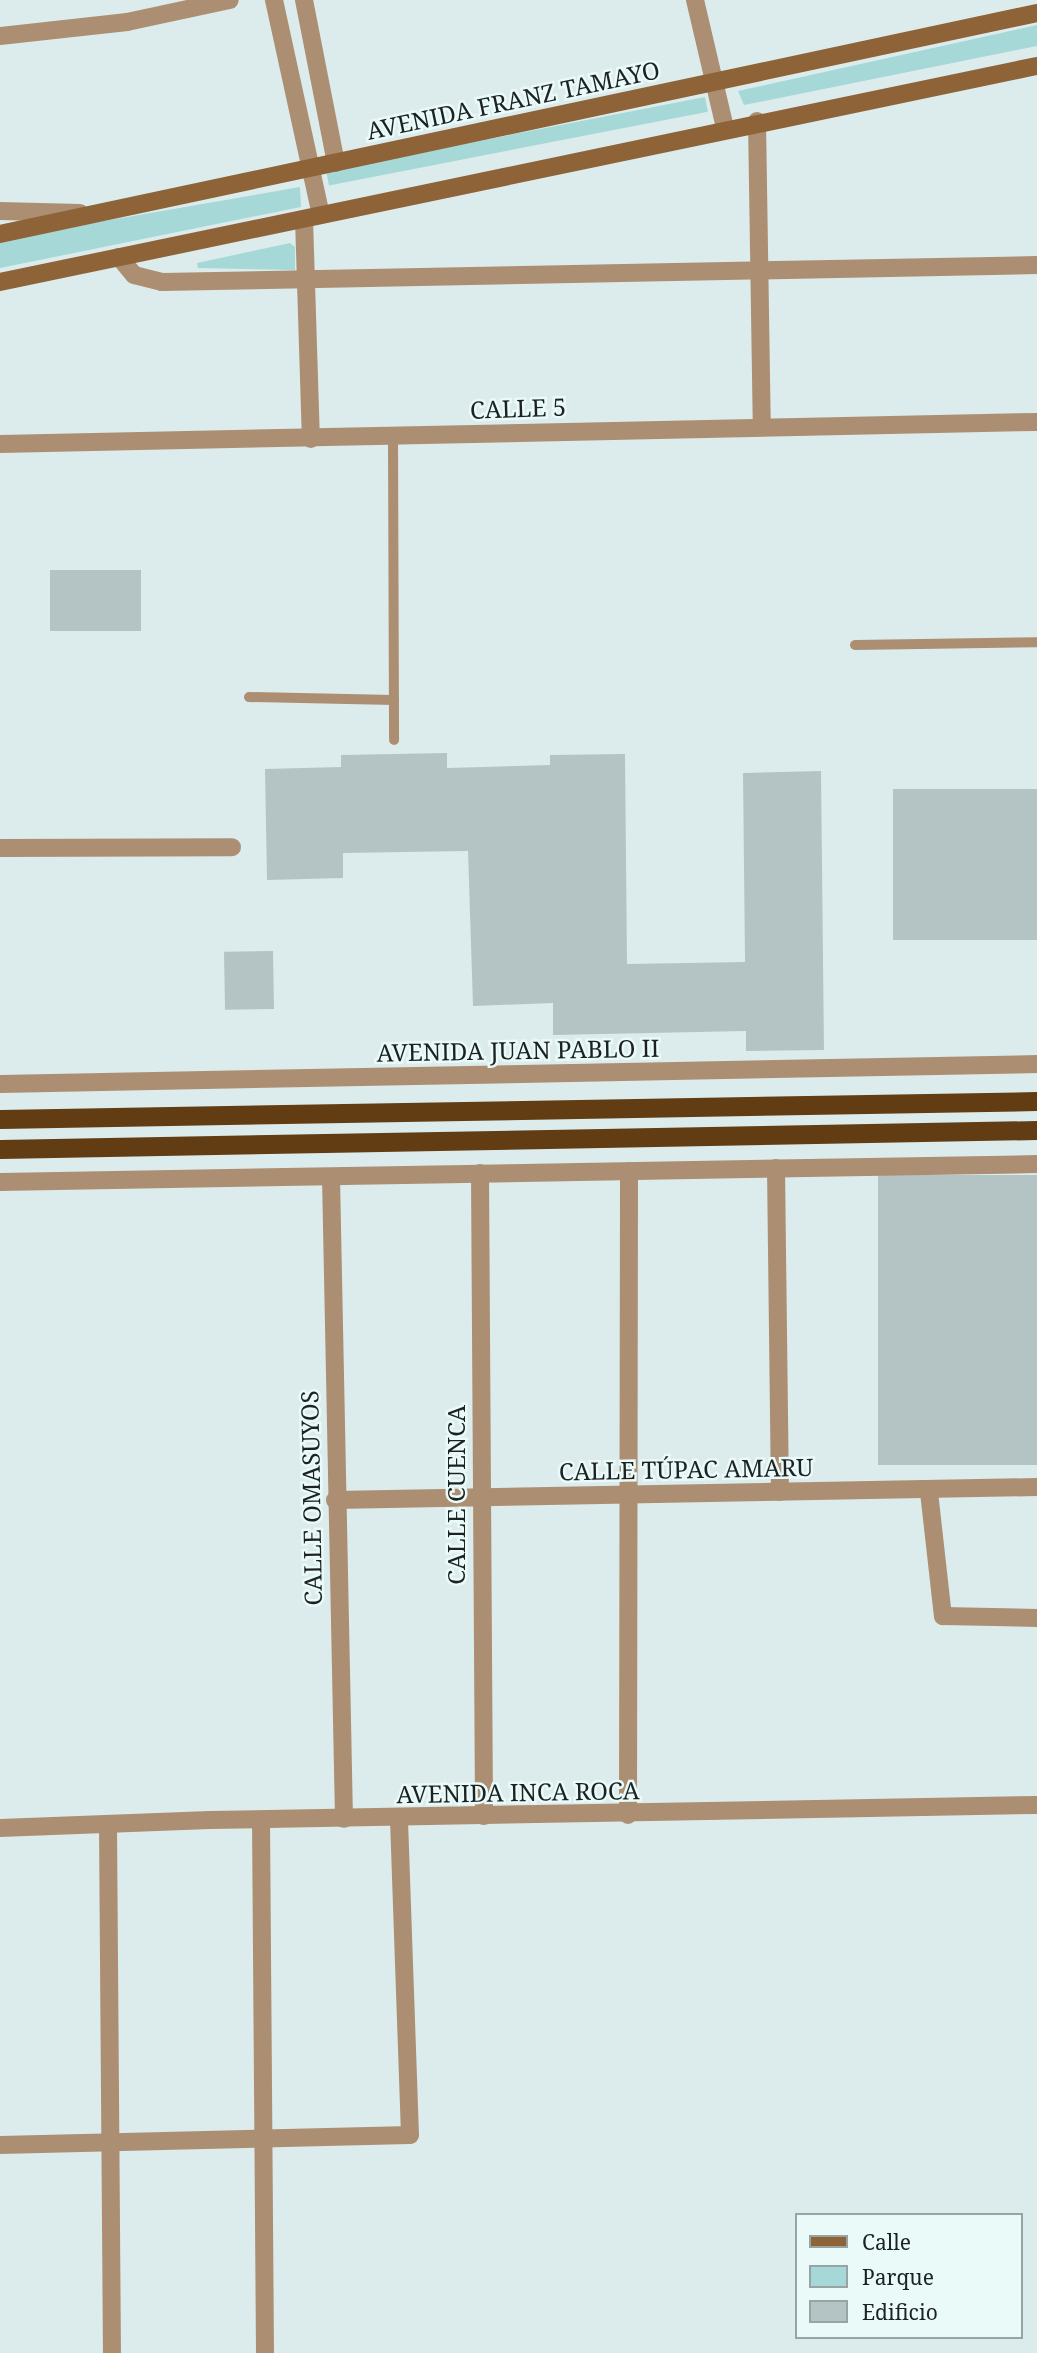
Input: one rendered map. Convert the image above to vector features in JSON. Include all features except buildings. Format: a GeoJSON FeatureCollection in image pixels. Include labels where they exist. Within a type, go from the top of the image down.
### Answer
{"type":"FeatureCollection","features":[{"type":"Feature","properties":{"kind":"highway"},"geometry":{"type":"LineString","coordinates":[[0,1119],[1037,1101]]}},
{"type":"Feature","properties":{"kind":"highway"},"geometry":{"type":"LineString","coordinates":[[0,1149],[1037,1130]]}},
{"type":"Feature","properties":{"kind":"main road","name":"AVENIDA FRANZ TAMAYO"},"geometry":{"type":"LineString","coordinates":[[0,234],[1037,13]]}},
{"type":"Feature","properties":{"kind":"main road"},"geometry":{"type":"LineString","coordinates":[[0,282],[757,121],[1037,66]]}},
{"type":"Feature","properties":{"kind":"street"},"geometry":{"type":"LineString","coordinates":[[0,36],[99,27],[230,0]]}},
{"type":"Feature","properties":{"kind":"street"},"geometry":{"type":"LineString","coordinates":[[274,0],[311,169],[312,217],[307,282],[311,439]]}},
{"type":"Feature","properties":{"kind":"street"},"geometry":{"type":"LineString","coordinates":[[304,0],[336,163]]}},
{"type":"Feature","properties":{"kind":"street"},"geometry":{"type":"LineString","coordinates":[[695,0],[725,128]]}},
{"type":"Feature","properties":{"kind":"street"},"geometry":{"type":"LineString","coordinates":[[757,121],[762,271],[762,425]]}},
{"type":"Feature","properties":{"kind":"street"},"geometry":{"type":"LineString","coordinates":[[0,211],[97,214]]}},
{"type":"Feature","properties":{"kind":"street"},"geometry":{"type":"LineString","coordinates":[[119,257],[134,275],[162,282],[307,282],[1037,265]]}},
{"type":"Feature","properties":{"kind":"street","name":"CALLE 5"},"geometry":{"type":"LineString","coordinates":[[0,444],[311,439],[762,425],[1037,422]]}},
{"type":"Feature","properties":{"kind":"street"},"geometry":{"type":"LineString","coordinates":[[0,848],[232,847]]}},
{"type":"Feature","properties":{"kind":"street","name":"AVENIDA JUAN PABLO II"},"geometry":{"type":"LineString","coordinates":[[0,1084],[1037,1064]]}},
{"type":"Feature","properties":{"kind":"street"},"geometry":{"type":"LineString","coordinates":[[0,1182],[1037,1164]]}},
{"type":"Feature","properties":{"kind":"street"},"geometry":{"type":"LineString","coordinates":[[776,1168],[780,1492]]}},
{"type":"Feature","properties":{"kind":"street"},"geometry":{"type":"LineString","coordinates":[[628,1815],[629,1171]]}},
{"type":"Feature","properties":{"kind":"street","name":"CALLE CUENCA"},"geometry":{"type":"LineString","coordinates":[[480,1173],[484,1816]]}},
{"type":"Feature","properties":{"kind":"street","name":"CALLE OMASUYOS"},"geometry":{"type":"LineString","coordinates":[[331,1177],[335,1500],[344,1819]]}},
{"type":"Feature","properties":{"kind":"street","name":"CALLE TÚPAC AMARU"},"geometry":{"type":"LineString","coordinates":[[335,1500],[929,1492],[1037,1487]]}},
{"type":"Feature","properties":{"kind":"street"},"geometry":{"type":"LineString","coordinates":[[929,1492],[943,1616],[1037,1618]]}},
{"type":"Feature","properties":{"kind":"street","name":"AVENIDA INCA ROCA"},"geometry":{"type":"LineString","coordinates":[[0,1828],[261,1820],[1037,1805]]}},
{"type":"Feature","properties":{"kind":"street"},"geometry":{"type":"LineString","coordinates":[[0,2145],[263,2141],[410,2135],[399,1818]]}},
{"type":"Feature","properties":{"kind":"street"},"geometry":{"type":"LineString","coordinates":[[261,1820],[265,2353]]}},
{"type":"Feature","properties":{"kind":"street"},"geometry":{"type":"LineString","coordinates":[[108,1826],[112,2353]]}},
{"type":"Feature","properties":{"kind":"lane"},"geometry":{"type":"LineString","coordinates":[[393,436],[394,740]]}},
{"type":"Feature","properties":{"kind":"lane"},"geometry":{"type":"LineString","coordinates":[[855,645],[1037,642]]}},
{"type":"Feature","properties":{"kind":"lane"},"geometry":{"type":"LineString","coordinates":[[249,697],[394,700]]}},
{"type":"Feature","properties":{"kind":"green space"},"geometry":{"type":"Polygon","coordinates":[[[1037,25],[1037,46],[744,105],[738,91],[1037,25]]]}},
{"type":"Feature","properties":{"kind":"green space"},"geometry":{"type":"Polygon","coordinates":[[[705,97],[708,112],[329,185],[326,171],[705,97]]]}},
{"type":"Feature","properties":{"kind":"green space"},"geometry":{"type":"Polygon","coordinates":[[[300,187],[301,207],[0,268],[0,239],[300,187]]]}},
{"type":"Feature","properties":{"kind":"green space"},"geometry":{"type":"Polygon","coordinates":[[[290,243],[295,247],[295,270],[198,268],[197,263],[290,243]]]}}]}
